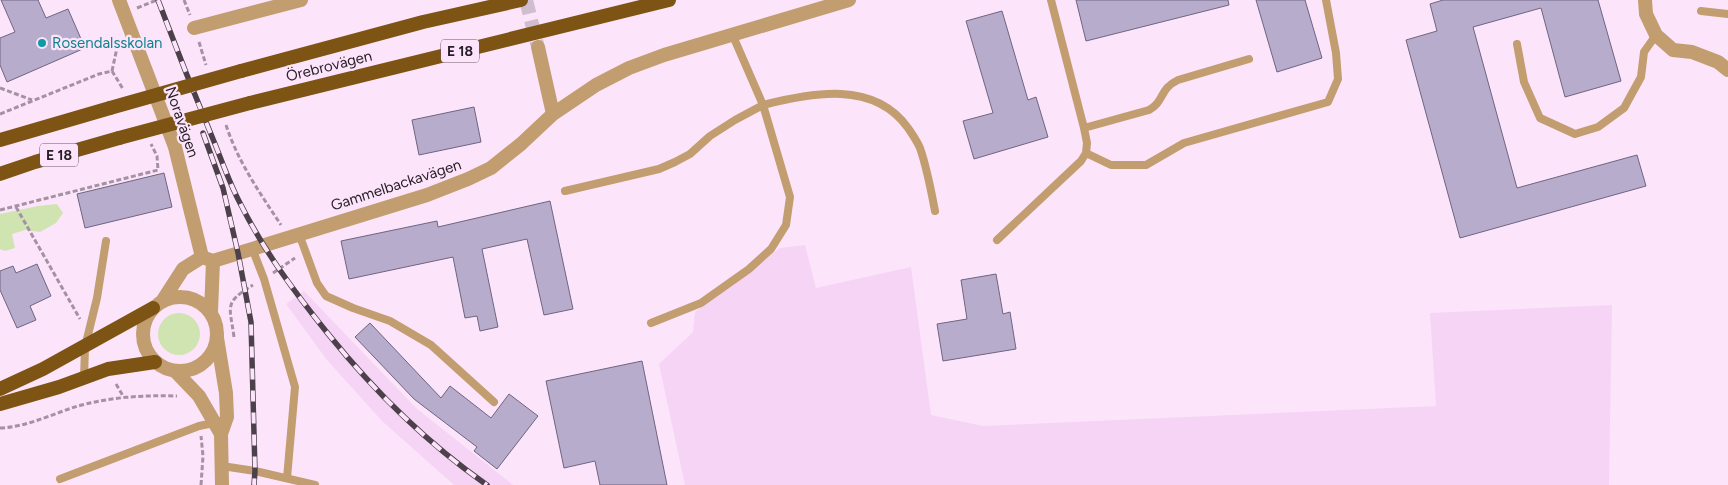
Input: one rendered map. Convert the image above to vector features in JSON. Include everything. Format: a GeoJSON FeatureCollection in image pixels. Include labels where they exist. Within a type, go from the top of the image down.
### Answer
{"type":"FeatureCollection","features":[{"type":"Feature","properties":{"kind":"highway","name":"Örebrovägen"},"geometry":{"type":"LineString","coordinates":[[0,140],[241,71],[423,22],[522,0]]}},
{"type":"Feature","properties":{"kind":"highway","name":"Örebrovägen"},"geometry":{"type":"LineString","coordinates":[[0,174],[119,138],[250,103],[670,0]]}},
{"type":"Feature","properties":{"kind":"highway"},"geometry":{"type":"LineString","coordinates":[[0,389],[43,370],[87,341],[158,304]]}},
{"type":"Feature","properties":{"kind":"highway"},"geometry":{"type":"LineString","coordinates":[[0,404],[108,369],[156,362]]}},
{"type":"Feature","properties":{"kind":"street","name":"Noravägen"},"geometry":{"type":"LineString","coordinates":[[119,0],[175,147],[207,259],[211,312]]}},
{"type":"Feature","properties":{"kind":"street"},"geometry":{"type":"LineString","coordinates":[[194,28],[301,0]]}},
{"type":"Feature","properties":{"kind":"street","name":"Gammelbackavägen"},"geometry":{"type":"LineString","coordinates":[[207,259],[252,248],[427,195],[468,179],[491,168],[521,144],[553,114],[596,86],[629,68],[849,0]]}},
{"type":"Feature","properties":{"kind":"street"},"geometry":{"type":"LineString","coordinates":[[1645,0],[1646,14],[1656,36],[1673,50],[1692,52],[1718,62],[1728,70]]}},
{"type":"Feature","properties":{"kind":"street"},"geometry":{"type":"LineString","coordinates":[[538,47],[553,114]]}},
{"type":"Feature","properties":{"kind":"street"},"geometry":{"type":"LineString","coordinates":[[207,259],[183,269],[146,320],[143,339],[147,351],[156,362],[175,371],[198,396],[218,428],[222,485]]}},
{"type":"Feature","properties":{"kind":"street"},"geometry":{"type":"LineString","coordinates":[[158,304],[183,296],[202,303],[211,312],[216,324],[226,393],[227,417],[218,428]]}},
{"type":"Feature","properties":{"kind":"street"},"geometry":{"type":"LineString","coordinates":[[175,371],[199,366],[209,357],[217,338]]}},
{"type":"Feature","properties":{"kind":"lane"},"geometry":{"type":"LineString","coordinates":[[997,240],[1072,170],[1086,153],[1087,144],[1084,128],[1051,0]]}},
{"type":"Feature","properties":{"kind":"lane"},"geometry":{"type":"LineString","coordinates":[[1086,153],[1111,165],[1146,165],[1184,144],[1328,102],[1338,79],[1336,53],[1326,0]]}},
{"type":"Feature","properties":{"kind":"lane"},"geometry":{"type":"LineString","coordinates":[[1701,11],[1728,14]]}},
{"type":"Feature","properties":{"kind":"lane"},"geometry":{"type":"LineString","coordinates":[[651,323],[701,303],[750,269],[771,249],[786,225],[790,197],[763,105],[734,36]]}},
{"type":"Feature","properties":{"kind":"lane"},"geometry":{"type":"LineString","coordinates":[[1517,44],[1524,82],[1540,118],[1574,134],[1598,127],[1624,108],[1641,78],[1644,52],[1656,36]]}},
{"type":"Feature","properties":{"kind":"lane"},"geometry":{"type":"LineString","coordinates":[[1084,128],[1149,110],[1156,106],[1165,88],[1170,84],[1249,59]]}},
{"type":"Feature","properties":{"kind":"lane"},"geometry":{"type":"LineString","coordinates":[[565,191],[641,173],[675,162],[690,154],[710,136],[763,105],[789,98],[826,93],[858,95],[885,106],[903,122],[919,146],[928,174],[935,211]]}},
{"type":"Feature","properties":{"kind":"lane"},"geometry":{"type":"LineString","coordinates":[[292,235],[302,242],[318,283],[326,296],[390,321],[431,345],[494,402]]}},
{"type":"Feature","properties":{"kind":"lane"},"geometry":{"type":"LineString","coordinates":[[84,378],[87,341],[97,298],[106,240]]}},
{"type":"Feature","properties":{"kind":"lane"},"geometry":{"type":"LineString","coordinates":[[252,248],[264,279],[295,387],[288,478]]}},
{"type":"Feature","properties":{"kind":"lane"},"geometry":{"type":"LineString","coordinates":[[60,479],[199,426],[218,428]]}},
{"type":"Feature","properties":{"kind":"lane"},"geometry":{"type":"LineString","coordinates":[[222,466],[315,485]]}},
{"type":"Feature","properties":{"kind":"path"},"geometry":{"type":"LineString","coordinates":[[125,13],[158,0]]}},
{"type":"Feature","properties":{"kind":"path"},"geometry":{"type":"LineString","coordinates":[[0,114],[99,74],[112,71],[118,78]]}},
{"type":"Feature","properties":{"kind":"path"},"geometry":{"type":"LineString","coordinates":[[0,88],[32,100]]}},
{"type":"Feature","properties":{"kind":"path"},"geometry":{"type":"LineString","coordinates":[[231,142],[242,163],[292,235],[296,251],[296,257],[292,262],[233,298],[230,305],[235,342]]}},
{"type":"Feature","properties":{"kind":"path"},"geometry":{"type":"LineString","coordinates":[[0,210],[158,170],[157,156],[153,148]]}},
{"type":"Feature","properties":{"kind":"path"},"geometry":{"type":"LineString","coordinates":[[16,207],[87,341]]}},
{"type":"Feature","properties":{"kind":"path"},"geometry":{"type":"LineString","coordinates":[[0,428],[26,424],[106,399],[149,395],[181,396]]}},
{"type":"Feature","properties":{"kind":"shaded area"},"geometry":{"type":"Polygon","coordinates":[[[805,245],[816,288],[911,267],[931,415],[983,426],[1436,406],[1430,313],[1612,305],[1609,485],[685,485],[659,364],[693,332],[695,312],[780,248],[805,245]]]}},
{"type":"Feature","properties":{"kind":"shaded area"},"geometry":{"type":"Polygon","coordinates":[[[304,291],[416,408],[513,485],[454,485],[382,421],[327,360],[286,304],[304,291]]]}},
{"type":"Feature","properties":{"kind":"green space"},"geometry":{"type":"Polygon","coordinates":[[[57,204],[63,213],[56,223],[40,232],[25,230],[12,234],[15,248],[5,251],[0,249],[0,214],[57,204]]]}},
{"type":"Feature","properties":{"kind":"green space"},"geometry":{"type":"Polygon","coordinates":[[[183,313],[191,316],[197,322],[200,334],[197,346],[191,352],[175,355],[167,352],[161,346],[158,330],[161,322],[167,316],[183,313]]]}},
{"type":"Feature","properties":{"kind":"building","name":"Rosendalsskolan"},"geometry":{"type":"Polygon","coordinates":[[[1,0],[38,0],[46,18],[68,9],[85,48],[7,82],[0,65],[0,38],[15,32],[1,0]]]}},
{"type":"Feature","properties":{"kind":"building"},"geometry":{"type":"Polygon","coordinates":[[[1076,0],[1228,0],[1229,5],[1086,41],[1076,0]]]}},
{"type":"Feature","properties":{"kind":"building"},"geometry":{"type":"Polygon","coordinates":[[[1256,0],[1305,0],[1322,58],[1277,72],[1256,0]]]}},
{"type":"Feature","properties":{"kind":"building"},"geometry":{"type":"Polygon","coordinates":[[[1443,0],[1598,0],[1621,81],[1565,97],[1541,8],[1473,27],[1517,188],[1637,155],[1646,186],[1460,238],[1406,40],[1437,31],[1430,4],[1443,0]]]}},
{"type":"Feature","properties":{"kind":"building"},"geometry":{"type":"Polygon","coordinates":[[[1002,11],[1028,100],[1036,97],[1048,137],[974,159],[963,121],[993,113],[966,21],[1002,11]]]}},
{"type":"Feature","properties":{"kind":"building"},"geometry":{"type":"Polygon","coordinates":[[[474,107],[481,142],[419,155],[412,120],[474,107]]]}},
{"type":"Feature","properties":{"kind":"building"},"geometry":{"type":"Polygon","coordinates":[[[164,173],[172,207],[85,228],[77,194],[164,173]]]}},
{"type":"Feature","properties":{"kind":"building"},"geometry":{"type":"Polygon","coordinates":[[[550,201],[573,309],[544,315],[527,239],[482,249],[498,327],[480,331],[477,316],[465,318],[453,257],[349,279],[341,241],[437,221],[438,227],[550,201]]]}},
{"type":"Feature","properties":{"kind":"building"},"geometry":{"type":"Polygon","coordinates":[[[37,264],[51,296],[30,306],[36,320],[17,328],[0,290],[0,271],[13,266],[16,273],[37,264]]]}},
{"type":"Feature","properties":{"kind":"building"},"geometry":{"type":"Polygon","coordinates":[[[996,274],[1003,314],[1010,312],[1016,349],[943,361],[937,324],[967,319],[961,280],[996,274]]]}},
{"type":"Feature","properties":{"kind":"building"},"geometry":{"type":"Polygon","coordinates":[[[370,323],[441,398],[450,386],[491,418],[509,394],[538,416],[497,469],[474,451],[477,447],[414,399],[355,337],[370,323]]]}},
{"type":"Feature","properties":{"kind":"building"},"geometry":{"type":"Polygon","coordinates":[[[642,361],[667,485],[600,485],[595,461],[564,468],[546,381],[642,361]]]}},
{"type":"Feature","properties":{"kind":"tunnel"},"geometry":{"type":"LineString","coordinates":[[526,0],[537,44]]}},
{"type":"Feature","properties":{"kind":"railway"},"geometry":{"type":"LineString","coordinates":[[158,0],[233,189],[249,221],[281,271],[329,335],[383,396],[443,452],[487,485]]}},
{"type":"Feature","properties":{"kind":"railway"},"geometry":{"type":"LineString","coordinates":[[203,133],[223,188],[251,322],[254,485]]}},
{"type":"Feature","properties":{"kind":"place","name":"Rosendalsskolan"},"geometry":{"type":"Point","coordinates":[42,43]}}]}
